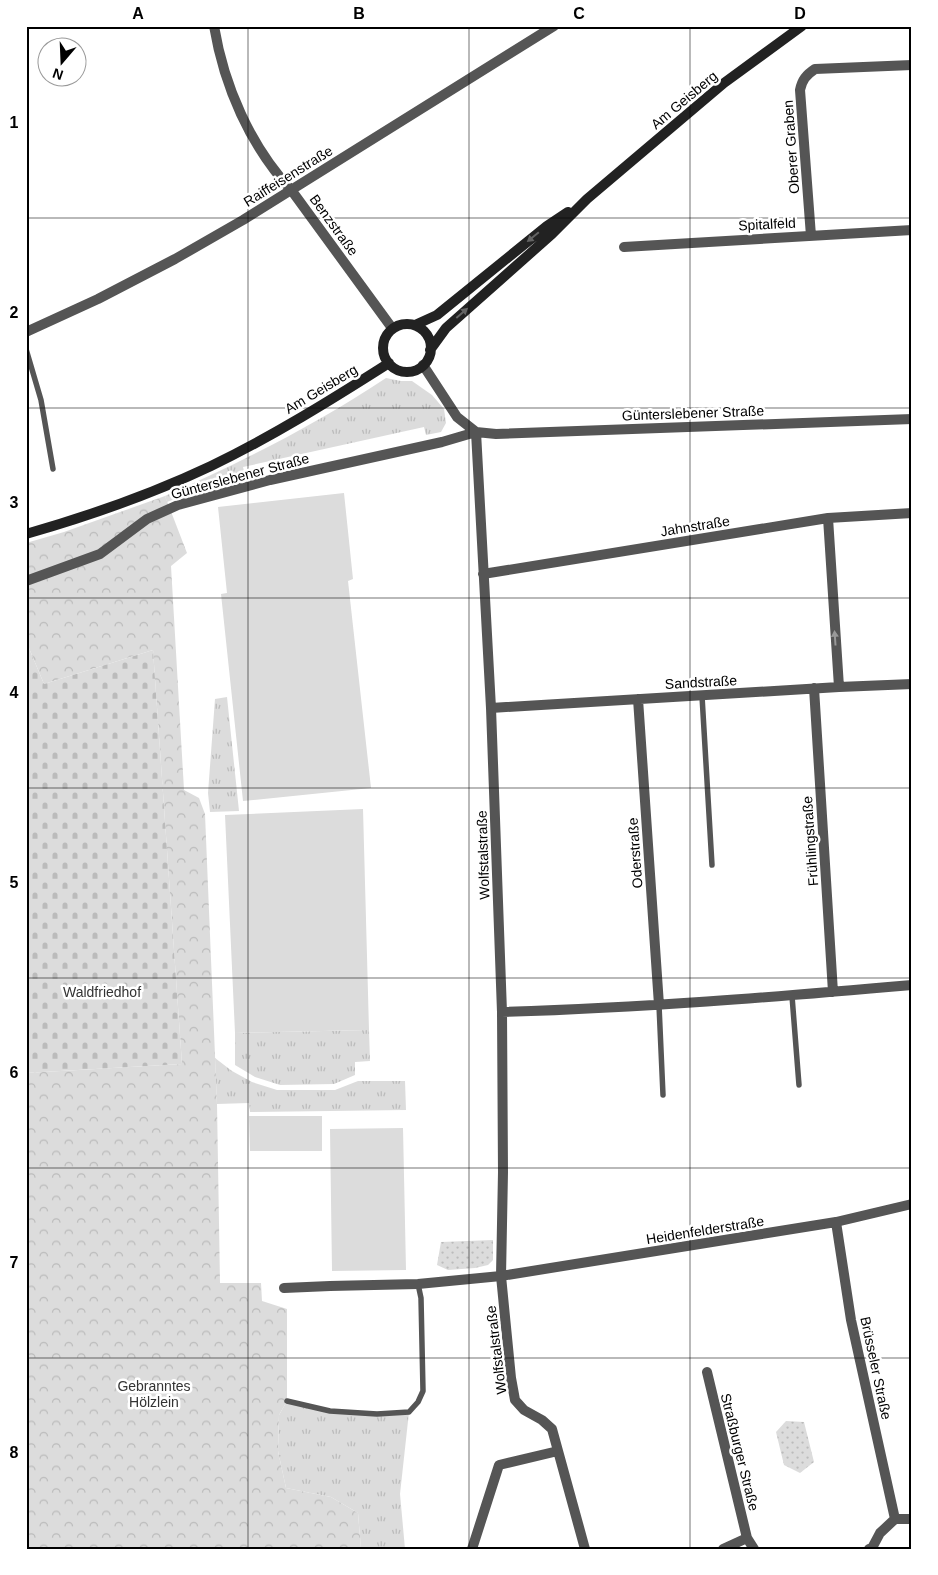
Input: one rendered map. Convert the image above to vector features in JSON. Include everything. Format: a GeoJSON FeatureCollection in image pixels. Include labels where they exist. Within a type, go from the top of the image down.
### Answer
{"type":"FeatureCollection","features":[{"type":"Feature","properties":{"kind":"street","name":"Benzstraße"},"geometry":{"type":"LineString","coordinates":[[214,26],[229,86],[246,124],[275,173],[292,191],[392,328]]}},
{"type":"Feature","properties":{"kind":"street","name":"Raiffeisenstraße"},"geometry":{"type":"LineString","coordinates":[[26,332],[98,299],[161,267],[292,191],[554,26]]}},
{"type":"Feature","properties":{"kind":"street","name":"Am Geisberg"},"geometry":{"type":"LineString","coordinates":[[430,350],[446,328],[552,234],[587,199],[724,83],[802,26]]}},
{"type":"Feature","properties":{"kind":"street","name":"Oberer Graben"},"geometry":{"type":"LineString","coordinates":[[811,236],[800,90],[802,82],[807,74],[815,69],[912,65]]}},
{"type":"Feature","properties":{"kind":"street","name":"Am Geisberg"},"geometry":{"type":"LineString","coordinates":[[415,325],[437,315],[547,226],[587,199]]}},
{"type":"Feature","properties":{"kind":"street","name":"Spitalfeld"},"geometry":{"type":"LineString","coordinates":[[624,247],[912,230]]}},
{"type":"Feature","properties":{"kind":"street"},"geometry":{"type":"LineString","coordinates":[[400,325],[415,325],[426,333],[430,344],[427,360],[418,369],[406,371],[394,368],[385,357],[383,347],[385,337],[392,328],[400,325]]}},
{"type":"Feature","properties":{"kind":"street","name":"Am Geisberg"},"geometry":{"type":"LineString","coordinates":[[26,534],[65,523],[155,490],[211,466],[268,437],[329,402],[388,363]]}},
{"type":"Feature","properties":{"kind":"street"},"geometry":{"type":"LineString","coordinates":[[423,365],[458,417],[476,432]]}},
{"type":"Feature","properties":{"kind":"street","name":"Günterslebener Straße"},"geometry":{"type":"LineString","coordinates":[[26,581],[100,554],[147,519],[178,505],[270,480],[442,442],[476,432],[504,433],[912,419]]}},
{"type":"Feature","properties":{"kind":"street","name":"Wolfstalstraße"},"geometry":{"type":"LineString","coordinates":[[476,432],[491,708],[502,1012],[503,1172],[501,1276],[511,1378],[515,1400],[524,1410],[542,1420],[552,1429],[585,1549]]}},
{"type":"Feature","properties":{"kind":"street","name":"Jahnstraße"},"geometry":{"type":"LineString","coordinates":[[483,574],[828,518],[912,513]]}},
{"type":"Feature","properties":{"kind":"street"},"geometry":{"type":"LineString","coordinates":[[828,518],[838,687]]}},
{"type":"Feature","properties":{"kind":"street","name":"Sandstraße"},"geometry":{"type":"LineString","coordinates":[[491,708],[814,688],[912,684]]}},
{"type":"Feature","properties":{"kind":"street","name":"Frühlingstraße"},"geometry":{"type":"LineString","coordinates":[[814,688],[833,992]]}},
{"type":"Feature","properties":{"kind":"street","name":"Oderstraße"},"geometry":{"type":"LineString","coordinates":[[638,699],[659,1006]]}},
{"type":"Feature","properties":{"kind":"street"},"geometry":{"type":"LineString","coordinates":[[502,1012],[659,1006],[912,985]]}},
{"type":"Feature","properties":{"kind":"street","name":"Heidenfelderstraße"},"geometry":{"type":"LineString","coordinates":[[501,1276],[836,1222],[912,1204]]}},
{"type":"Feature","properties":{"kind":"street","name":"Brüsseler Straße"},"geometry":{"type":"LineString","coordinates":[[836,1222],[851,1320],[895,1518]]}},
{"type":"Feature","properties":{"kind":"street"},"geometry":{"type":"LineString","coordinates":[[284,1288],[418,1284],[501,1276]]}},
{"type":"Feature","properties":{"kind":"street","name":"Straßburger Straße"},"geometry":{"type":"LineString","coordinates":[[706,1372],[747,1538]]}},
{"type":"Feature","properties":{"kind":"street"},"geometry":{"type":"LineString","coordinates":[[472,1549],[499,1465],[558,1450]]}},
{"type":"Feature","properties":{"kind":"street"},"geometry":{"type":"LineString","coordinates":[[869,1549],[872,1548],[880,1533],[895,1518],[912,1518]]}},
{"type":"Feature","properties":{"kind":"street"},"geometry":{"type":"LineString","coordinates":[[723,1549],[747,1538]]}},
{"type":"Feature","properties":{"kind":"street"},"geometry":{"type":"LineString","coordinates":[[744,1549],[747,1538]]}},
{"type":"Feature","properties":{"kind":"street"},"geometry":{"type":"LineString","coordinates":[[747,1538],[754,1549]]}},
{"type":"Feature","properties":{"kind":"lane"},"geometry":{"type":"LineString","coordinates":[[26,349],[41,400],[53,469]]}},
{"type":"Feature","properties":{"kind":"lane"},"geometry":{"type":"LineString","coordinates":[[702,696],[712,865]]}},
{"type":"Feature","properties":{"kind":"lane"},"geometry":{"type":"LineString","coordinates":[[792,996],[799,1085]]}},
{"type":"Feature","properties":{"kind":"lane"},"geometry":{"type":"LineString","coordinates":[[659,1006],[664,1095]]}},
{"type":"Feature","properties":{"kind":"lane"},"geometry":{"type":"LineString","coordinates":[[287,1400],[330,1411],[377,1414],[409,1412],[418,1402],[423,1390],[421,1298],[418,1284]]}},
{"type":"Feature","properties":{"kind":"green space"},"geometry":{"type":"Polygon","coordinates":[[[386,378],[412,381],[432,395],[444,409],[446,423],[441,432],[426,435],[424,427],[243,467],[246,480],[202,488],[167,502],[165,496],[278,442],[386,378]]]}},
{"type":"Feature","properties":{"kind":"green space"},"geometry":{"type":"Polygon","coordinates":[[[344,493],[353,579],[348,581],[371,788],[243,801],[221,594],[227,593],[218,507],[344,493]]]}},
{"type":"Feature","properties":{"kind":"green space","name":"Gebranntes Hölzlein"},"geometry":{"type":"Polygon","coordinates":[[[165,496],[187,553],[171,566],[184,790],[199,798],[205,814],[217,1104],[220,1283],[261,1283],[262,1301],[287,1309],[287,1401],[279,1415],[278,1451],[286,1488],[331,1497],[358,1513],[361,1549],[26,1549],[26,1073],[182,1064],[153,650],[44,684],[26,641],[26,543],[64,532],[165,496]]]}},
{"type":"Feature","properties":{"kind":"green space","name":"Waldfriedhof"},"geometry":{"type":"Polygon","coordinates":[[[26,641],[44,684],[153,650],[182,1064],[26,1073],[26,641]]]}},
{"type":"Feature","properties":{"kind":"green space"},"geometry":{"type":"Polygon","coordinates":[[[227,697],[239,811],[210,812],[208,793],[215,699],[227,697]]]}},
{"type":"Feature","properties":{"kind":"green space"},"geometry":{"type":"Polygon","coordinates":[[[363,809],[369,1030],[235,1033],[225,815],[363,809]]]}},
{"type":"Feature","properties":{"kind":"green space"},"geometry":{"type":"Polygon","coordinates":[[[369,1030],[370,1061],[355,1062],[355,1075],[334,1084],[280,1085],[255,1077],[235,1065],[235,1033],[369,1030]]]}},
{"type":"Feature","properties":{"kind":"green space"},"geometry":{"type":"Polygon","coordinates":[[[215,1058],[232,1071],[252,1082],[277,1090],[335,1090],[358,1081],[405,1081],[406,1110],[250,1112],[249,1103],[217,1104],[215,1058]]]}},
{"type":"Feature","properties":{"kind":"green space"},"geometry":{"type":"Polygon","coordinates":[[[249,1116],[322,1116],[322,1151],[250,1151],[249,1116]]]}},
{"type":"Feature","properties":{"kind":"green space"},"geometry":{"type":"Polygon","coordinates":[[[403,1128],[406,1270],[332,1271],[330,1129],[403,1128]]]}},
{"type":"Feature","properties":{"kind":"green space"},"geometry":{"type":"Polygon","coordinates":[[[493,1240],[493,1260],[488,1265],[448,1270],[437,1265],[441,1242],[493,1240]]]}},
{"type":"Feature","properties":{"kind":"green space"},"geometry":{"type":"Polygon","coordinates":[[[287,1401],[330,1411],[409,1412],[400,1494],[405,1549],[361,1549],[358,1513],[331,1497],[286,1488],[278,1451],[279,1415],[287,1401]]]}},
{"type":"Feature","properties":{"kind":"green space"},"geometry":{"type":"Polygon","coordinates":[[[786,1421],[804,1422],[814,1462],[800,1473],[784,1465],[776,1432],[786,1421]]]}}]}
